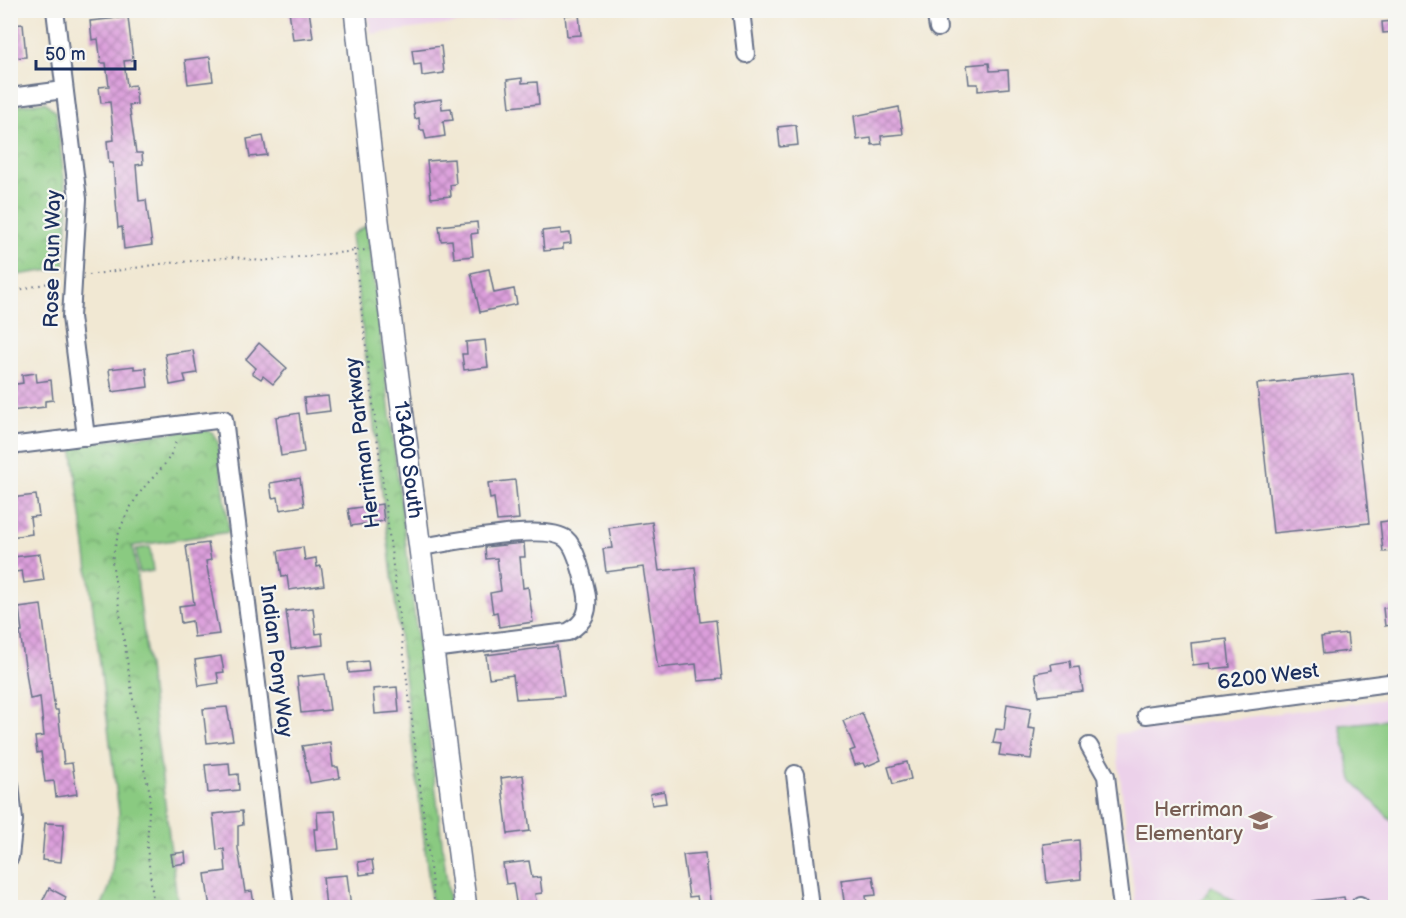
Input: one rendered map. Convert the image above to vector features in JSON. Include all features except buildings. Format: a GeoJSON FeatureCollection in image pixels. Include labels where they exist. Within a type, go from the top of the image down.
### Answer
{"type":"FeatureCollection","features":[{"type":"Feature","properties":{"kind":"main road","name":"13400 South"},"geometry":{"type":"LineString","coordinates":[[355,10],[466,908]]}},
{"type":"Feature","properties":{"kind":"street","name":"Rose Run Way"},"geometry":{"type":"LineString","coordinates":[[55,10],[78,209],[71,317],[86,436]]}},
{"type":"Feature","properties":{"kind":"street"},"geometry":{"type":"LineString","coordinates":[[741,10],[746,54]]}},
{"type":"Feature","properties":{"kind":"street"},"geometry":{"type":"LineString","coordinates":[[935,10],[938,28]]}},
{"type":"Feature","properties":{"kind":"street"},"geometry":{"type":"LineString","coordinates":[[10,97],[64,90]]}},
{"type":"Feature","properties":{"kind":"street","name":"Indian Pony Way"},"geometry":{"type":"LineString","coordinates":[[86,436],[224,419],[285,908]]}},
{"type":"Feature","properties":{"kind":"street"},"geometry":{"type":"LineString","coordinates":[[10,446],[86,436]]}},
{"type":"Feature","properties":{"kind":"street"},"geometry":{"type":"LineString","coordinates":[[420,547],[529,532],[552,532],[568,539],[582,571],[589,606],[581,625],[568,632],[433,650]]}},
{"type":"Feature","properties":{"kind":"street","name":"6200 West"},"geometry":{"type":"LineString","coordinates":[[1146,715],[1395,682]]}},
{"type":"Feature","properties":{"kind":"street"},"geometry":{"type":"LineString","coordinates":[[1089,746],[1106,776],[1122,908]]}},
{"type":"Feature","properties":{"kind":"street"},"geometry":{"type":"LineString","coordinates":[[795,774],[811,908]]}},
{"type":"Feature","properties":{"kind":"street"},"geometry":{"type":"LineString","coordinates":[[10,784],[14,820],[10,856]]}},
{"type":"Feature","properties":{"kind":"path"},"geometry":{"type":"LineString","coordinates":[[85,275],[160,264],[234,257],[260,261],[354,249],[366,250]]}},
{"type":"Feature","properties":{"kind":"path","name":"Herriman Parkway"},"geometry":{"type":"LineString","coordinates":[[354,249],[435,908]]}},
{"type":"Feature","properties":{"kind":"path"},"geometry":{"type":"LineString","coordinates":[[10,292],[58,281],[62,283]]}},
{"type":"Feature","properties":{"kind":"path"},"geometry":{"type":"LineString","coordinates":[[154,908],[147,847],[150,793],[143,765],[112,561],[116,538],[137,495],[171,458],[177,438]]}},
{"type":"Feature","properties":{"kind":"shaded area"},"geometry":{"type":"Polygon","coordinates":[[[368,10],[560,11],[371,34],[368,10]]]}},
{"type":"Feature","properties":{"kind":"shaded area","name":"Herriman Elementary"},"geometry":{"type":"Polygon","coordinates":[[[1395,698],[1395,907],[1136,907],[1115,734],[1395,698]]]}},
{"type":"Feature","properties":{"kind":"green space"},"geometry":{"type":"Polygon","coordinates":[[[45,102],[56,112],[68,210],[64,268],[11,276],[11,106],[45,102]]]}},
{"type":"Feature","properties":{"kind":"green space"},"geometry":{"type":"Polygon","coordinates":[[[367,225],[450,907],[432,907],[351,235],[367,225]]]}},
{"type":"Feature","properties":{"kind":"green space"},"geometry":{"type":"Polygon","coordinates":[[[199,429],[212,432],[218,442],[229,532],[133,546],[178,907],[101,907],[110,886],[119,813],[72,445],[199,429]]]}},
{"type":"Feature","properties":{"kind":"green space"},"geometry":{"type":"Polygon","coordinates":[[[150,547],[153,571],[139,573],[136,549],[150,547]]]}},
{"type":"Feature","properties":{"kind":"green space"},"geometry":{"type":"Polygon","coordinates":[[[1395,719],[1396,824],[1352,780],[1340,725],[1395,719]]]}},
{"type":"Feature","properties":{"kind":"green space"},"geometry":{"type":"Polygon","coordinates":[[[1212,886],[1241,906],[1196,907],[1212,886]]]}},
{"type":"Feature","properties":{"kind":"place","name":"Herriman Elementary"},"geometry":{"type":"Point","coordinates":[1261,821]}}]}
